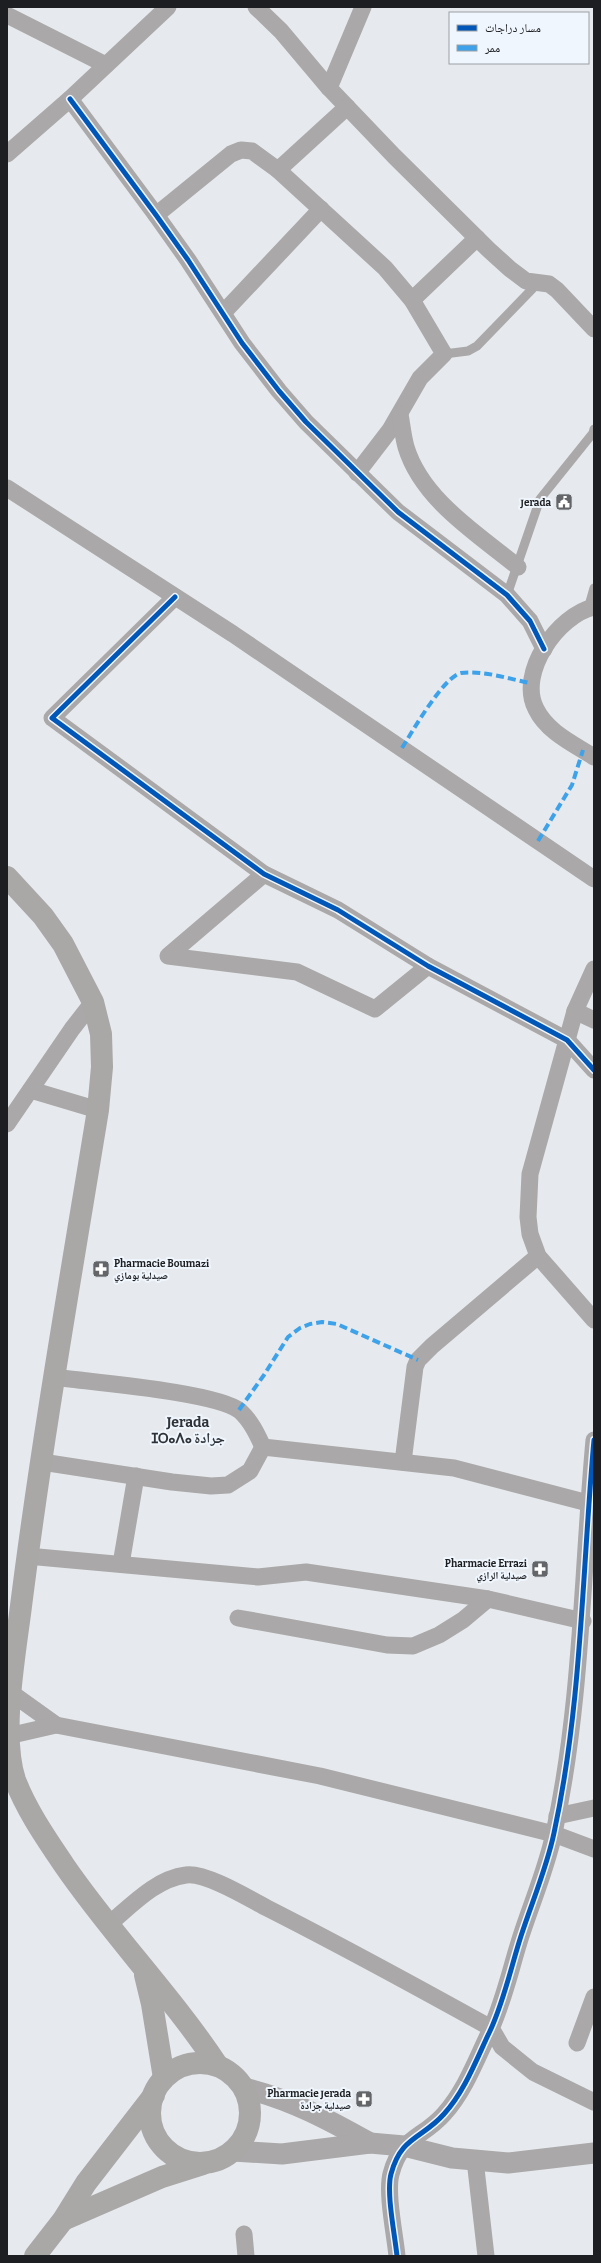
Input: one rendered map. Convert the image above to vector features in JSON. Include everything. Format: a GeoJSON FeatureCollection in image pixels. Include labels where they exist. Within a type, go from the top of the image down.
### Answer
{"type":"FeatureCollection","features":[{"type":"Feature","properties":{"kind":"main road"},"geometry":{"type":"LineString","coordinates":[[7,877],[43,916],[63,944],[93,1002],[99,1021],[102,1067],[98,1110],[54,1377],[27,1556],[9,1697],[8,1736],[11,1778],[48,1842],[108,1925],[144,1970],[181,2012],[218,2066]]}},
{"type":"Feature","properties":{"kind":"main road"},"geometry":{"type":"LineString","coordinates":[[144,1970],[152,2004],[159,2087],[150,2110],[152,2125],[158,2139],[167,2150],[180,2158],[195,2162],[210,2162]]}},
{"type":"Feature","properties":{"kind":"main road"},"geometry":{"type":"LineString","coordinates":[[35,2256],[63,2220],[86,2184],[159,2087],[176,2069],[189,2064],[204,2063],[218,2066],[233,2075],[244,2088],[250,2104],[250,2121],[244,2137],[233,2151],[210,2162],[162,2176],[63,2220]]}},
{"type":"Feature","properties":{"kind":"street"},"geometry":{"type":"LineString","coordinates":[[7,154],[70,100],[168,7]]}},
{"type":"Feature","properties":{"kind":"street"},"geometry":{"type":"LineString","coordinates":[[256,7],[281,31],[347,107],[477,238],[510,269],[526,281],[549,284],[557,290],[594,329]]}},
{"type":"Feature","properties":{"kind":"street"},"geometry":{"type":"LineString","coordinates":[[329,88],[363,7]]}},
{"type":"Feature","properties":{"kind":"street"},"geometry":{"type":"LineString","coordinates":[[7,15],[106,65]]}},
{"type":"Feature","properties":{"kind":"street"},"geometry":{"type":"LineString","coordinates":[[70,100],[156,215],[242,343],[279,391],[306,422],[398,512],[508,595],[530,621],[544,649]]}},
{"type":"Feature","properties":{"kind":"street"},"geometry":{"type":"LineString","coordinates":[[278,170],[347,107]]}},
{"type":"Feature","properties":{"kind":"street"},"geometry":{"type":"LineString","coordinates":[[156,215],[231,154],[241,150],[252,151],[278,170],[385,268],[412,300],[444,354],[420,378],[400,414],[357,473]]}},
{"type":"Feature","properties":{"kind":"street"},"geometry":{"type":"LineString","coordinates":[[222,313],[321,209]]}},
{"type":"Feature","properties":{"kind":"street"},"geometry":{"type":"LineString","coordinates":[[412,300],[477,238]]}},
{"type":"Feature","properties":{"kind":"street"},"geometry":{"type":"LineString","coordinates":[[400,414],[407,448],[415,467],[429,488],[449,510],[518,567]]}},
{"type":"Feature","properties":{"kind":"street"},"geometry":{"type":"LineString","coordinates":[[7,488],[175,597],[594,879]]}},
{"type":"Feature","properties":{"kind":"street"},"geometry":{"type":"LineString","coordinates":[[175,597],[52,718],[264,874],[338,910],[428,966],[567,1040],[594,1070]]}},
{"type":"Feature","properties":{"kind":"street"},"geometry":{"type":"LineString","coordinates":[[591,608],[575,614],[564,623],[544,649],[530,683],[531,697],[535,709],[547,725],[557,734],[594,757]]}},
{"type":"Feature","properties":{"kind":"street"},"geometry":{"type":"LineString","coordinates":[[264,874],[168,956],[296,972],[375,1009],[428,966]]}},
{"type":"Feature","properties":{"kind":"street"},"geometry":{"type":"LineString","coordinates":[[594,969],[575,1011],[530,1174],[528,1216],[530,1234],[538,1256],[594,1320]]}},
{"type":"Feature","properties":{"kind":"street"},"geometry":{"type":"LineString","coordinates":[[7,1124],[93,1002]]}},
{"type":"Feature","properties":{"kind":"street"},"geometry":{"type":"LineString","coordinates":[[575,1011],[594,1020]]}},
{"type":"Feature","properties":{"kind":"street"},"geometry":{"type":"LineString","coordinates":[[31,1090],[98,1110]]}},
{"type":"Feature","properties":{"kind":"street"},"geometry":{"type":"LineString","coordinates":[[403,1462],[413,1376],[418,1360],[432,1346],[538,1256]]}},
{"type":"Feature","properties":{"kind":"street"},"geometry":{"type":"LineString","coordinates":[[54,1377],[210,1398],[239,1410],[252,1425],[263,1447]]}},
{"type":"Feature","properties":{"kind":"street"},"geometry":{"type":"LineString","coordinates":[[397,2256],[390,2177],[404,2146],[436,2122],[455,2100],[491,2028],[554,1834],[574,1707],[583,1621],[594,1440]]}},
{"type":"Feature","properties":{"kind":"street"},"geometry":{"type":"LineString","coordinates":[[263,1447],[454,1468],[590,1509]]}},
{"type":"Feature","properties":{"kind":"street"},"geometry":{"type":"LineString","coordinates":[[42,1462],[172,1482],[211,1486],[228,1485],[250,1471],[263,1447]]}},
{"type":"Feature","properties":{"kind":"street"},"geometry":{"type":"LineString","coordinates":[[120,1564],[136,1476]]}},
{"type":"Feature","properties":{"kind":"street"},"geometry":{"type":"LineString","coordinates":[[27,1556],[258,1577],[306,1572],[488,1599],[583,1621]]}},
{"type":"Feature","properties":{"kind":"street"},"geometry":{"type":"LineString","coordinates":[[238,1618],[387,1645],[413,1646],[439,1635],[463,1620],[488,1599]]}},
{"type":"Feature","properties":{"kind":"street"},"geometry":{"type":"LineString","coordinates":[[9,1697],[56,1725],[320,1776],[554,1834],[594,1849]]}},
{"type":"Feature","properties":{"kind":"street"},"geometry":{"type":"LineString","coordinates":[[8,1736],[56,1725]]}},
{"type":"Feature","properties":{"kind":"street"},"geometry":{"type":"LineString","coordinates":[[557,1816],[594,1808]]}},
{"type":"Feature","properties":{"kind":"street"},"geometry":{"type":"LineString","coordinates":[[108,1925],[154,1887],[170,1878],[188,1874],[209,1880],[323,1936],[491,2028],[502,2047],[533,2072],[594,2102]]}},
{"type":"Feature","properties":{"kind":"street"},"geometry":{"type":"LineString","coordinates":[[577,2043],[594,1997]]}},
{"type":"Feature","properties":{"kind":"street"},"geometry":{"type":"LineString","coordinates":[[244,2088],[274,2095],[320,2116],[370,2143]]}},
{"type":"Feature","properties":{"kind":"street"},"geometry":{"type":"LineString","coordinates":[[233,2151],[282,2154],[370,2143],[404,2146],[452,2158],[508,2163],[594,2154]]}},
{"type":"Feature","properties":{"kind":"street"},"geometry":{"type":"LineString","coordinates":[[476,2160],[486,2256]]}},
{"type":"Feature","properties":{"kind":"street"},"geometry":{"type":"LineString","coordinates":[[244,2234],[246,2256]]}},
{"type":"Feature","properties":{"kind":"lane"},"geometry":{"type":"LineString","coordinates":[[444,354],[468,351],[477,346],[538,283]]}},
{"type":"Feature","properties":{"kind":"lane"},"geometry":{"type":"LineString","coordinates":[[508,595],[540,500],[593,433],[594,429]]}},
{"type":"Feature","properties":{"kind":"lane"},"geometry":{"type":"LineString","coordinates":[[591,608],[594,588]]}},
{"type":"Feature","properties":{"kind":"marked path"},"geometry":{"type":"LineString","coordinates":[[402,748],[437,694],[454,676],[469,672],[496,675],[530,683]]}},
{"type":"Feature","properties":{"kind":"marked path"},"geometry":{"type":"LineString","coordinates":[[538,841],[572,785],[583,750]]}},
{"type":"Feature","properties":{"kind":"marked path"},"geometry":{"type":"LineString","coordinates":[[239,1410],[264,1375],[288,1337],[300,1328],[310,1324],[322,1322],[337,1324],[418,1360]]}},
{"type":"Feature","properties":{"kind":"cycle path"},"geometry":{"type":"LineString","coordinates":[[70,99],[156,215],[188,260],[242,343],[279,391],[306,422],[398,512],[507,595],[530,621],[544,649]]}},
{"type":"Feature","properties":{"kind":"cycle path"},"geometry":{"type":"LineString","coordinates":[[175,597],[52,718],[264,874],[338,910],[428,966],[567,1040],[594,1070]]}},
{"type":"Feature","properties":{"kind":"cycle path"},"geometry":{"type":"LineString","coordinates":[[397,2256],[391,2214],[390,2192],[391,2174],[395,2162],[400,2152],[406,2145],[428,2129],[444,2114],[458,2095],[470,2074],[495,2020],[551,1846],[563,1784],[576,1686],[594,1440]]}},
{"type":"Feature","properties":{"kind":"place","name":"Jerada"},"geometry":{"type":"Point","coordinates":[564,502]}},
{"type":"Feature","properties":{"kind":"place","name":"Pharmacie Boumazi صيدلية بومازي"},"geometry":{"type":"Point","coordinates":[101,1269]}},
{"type":"Feature","properties":{"kind":"place","name":"Pharmacie Errazi صيدلية الرازي"},"geometry":{"type":"Point","coordinates":[540,1569]}},
{"type":"Feature","properties":{"kind":"place","name":"Pharmacie Jerada صيدلية جرادة"},"geometry":{"type":"Point","coordinates":[364,2099]}},
{"type":"Feature","properties":{"kind":"district","name":"Jerada ⵊⵔⴰⴷⴰ جرادة"},"geometry":{"type":"Point","coordinates":[188,1430]}}]}
